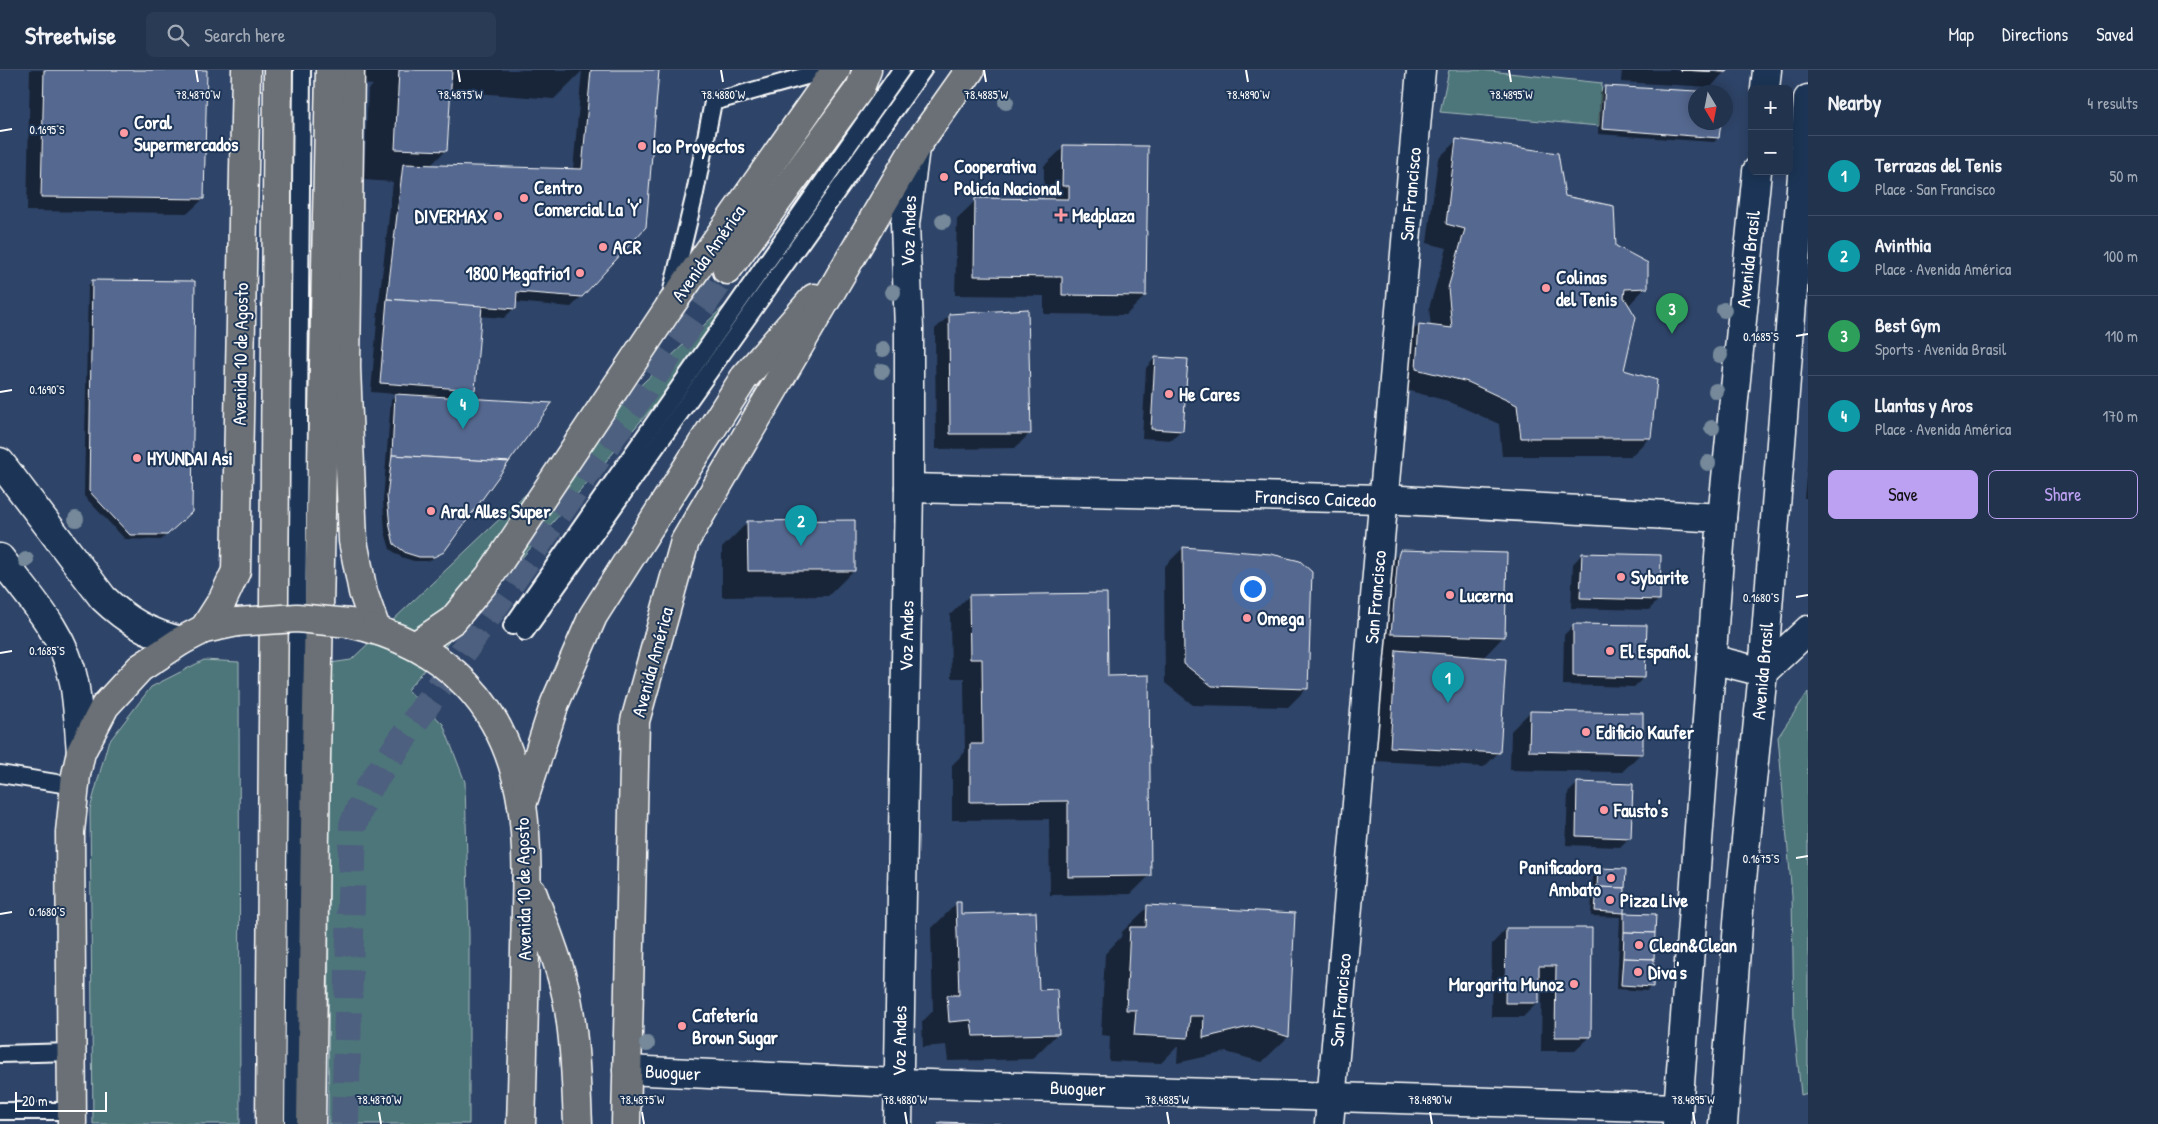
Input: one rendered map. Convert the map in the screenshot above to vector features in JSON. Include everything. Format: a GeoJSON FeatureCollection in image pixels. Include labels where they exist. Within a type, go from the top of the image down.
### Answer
{"type":"FeatureCollection","features":[{"type":"Feature","properties":{"kind":"main road","name":"Avenida 10 de Agosto"},"geometry":{"type":"LineString","coordinates":[[192,635],[223,599],[236,571],[246,70]]}},
{"type":"Feature","properties":{"kind":"main road","name":"Avenida 10 de Agosto"},"geometry":{"type":"LineString","coordinates":[[270,1124],[278,70]]}},
{"type":"Feature","properties":{"kind":"main road"},"geometry":{"type":"LineString","coordinates":[[311,1124],[330,70]]}},
{"type":"Feature","properties":{"kind":"main road"},"geometry":{"type":"LineString","coordinates":[[350,70],[346,367],[353,541],[363,592],[376,629]]}},
{"type":"Feature","properties":{"kind":"main road","name":"Avenida América"},"geometry":{"type":"LineString","coordinates":[[415,646],[453,620],[489,577],[668,310],[836,70]]}},
{"type":"Feature","properties":{"kind":"main road","name":"Avenida América"},"geometry":{"type":"LineString","coordinates":[[727,270],[860,88],[868,70]]}},
{"type":"Feature","properties":{"kind":"main road","name":"Avenida América"},"geometry":{"type":"LineString","coordinates":[[626,1124],[635,721],[685,541],[915,148],[970,70]]}},
{"type":"Feature","properties":{"kind":"main road","name":"Avenida América"},"geometry":{"type":"LineString","coordinates":[[522,805],[555,703],[593,616],[744,378],[857,248]]}},
{"type":"Feature","properties":{"kind":"main road","name":"Avenida 10 de Agosto"},"geometry":{"type":"LineString","coordinates":[[72,1118],[70,832],[81,752],[105,706],[122,685],[140,668],[192,635],[237,622],[297,618],[349,623],[376,629],[415,646],[449,669],[483,704],[496,724],[506,745],[522,805],[527,880],[521,1124]]}},
{"type":"Feature","properties":{"kind":"main road"},"geometry":{"type":"LineString","coordinates":[[527,880],[556,955],[567,998],[575,1068],[578,1124]]}},
{"type":"Feature","properties":{"kind":"street","name":"San Francisco"},"geometry":{"type":"LineString","coordinates":[[1329,1124],[1421,70]]}},
{"type":"Feature","properties":{"kind":"street"},"geometry":{"type":"LineString","coordinates":[[1765,85],[1767,70]]}},
{"type":"Feature","properties":{"kind":"street","name":"Avenida Brasil"},"geometry":{"type":"LineString","coordinates":[[1723,1124],[1739,910],[1763,672],[1808,99]]}},
{"type":"Feature","properties":{"kind":"street","name":"Voz Andes"},"geometry":{"type":"LineString","coordinates":[[898,1124],[909,488],[909,329],[905,224],[915,148]]}},
{"type":"Feature","properties":{"kind":"street","name":"Avenida Brasil"},"geometry":{"type":"LineString","coordinates":[[1678,1116],[1722,518],[1757,175]]}},
{"type":"Feature","properties":{"kind":"street"},"geometry":{"type":"LineString","coordinates":[[0,462],[103,598],[122,616],[155,634],[192,635]]}},
{"type":"Feature","properties":{"kind":"street","name":"Francisco Caicedo"},"geometry":{"type":"LineString","coordinates":[[909,488],[1383,499],[1722,518]]}},
{"type":"Feature","properties":{"kind":"street"},"geometry":{"type":"LineString","coordinates":[[0,558],[54,629],[66,654],[74,682],[81,752]]}},
{"type":"Feature","properties":{"kind":"street"},"geometry":{"type":"LineString","coordinates":[[1712,659],[1763,672],[1808,630]]}},
{"type":"Feature","properties":{"kind":"street","name":"Buoguer"},"geometry":{"type":"LineString","coordinates":[[627,1070],[898,1083],[1332,1097],[1678,1116]]}},
{"type":"Feature","properties":{"kind":"lane"},"geometry":{"type":"LineString","coordinates":[[293,1124],[302,70]]}},
{"type":"Feature","properties":{"kind":"lane"},"geometry":{"type":"LineString","coordinates":[[668,310],[694,198],[713,102],[828,70]]}},
{"type":"Feature","properties":{"kind":"lane"},"geometry":{"type":"LineString","coordinates":[[901,70],[518,629],[923,70]]}},
{"type":"Feature","properties":{"kind":"lane"},"geometry":{"type":"LineString","coordinates":[[0,774],[75,786]]}},
{"type":"Feature","properties":{"kind":"lane"},"geometry":{"type":"LineString","coordinates":[[0,1054],[72,1052]]}},
{"type":"Feature","properties":{"kind":"lane"},"geometry":{"type":"LineString","coordinates":[[0,1111],[72,1118]]}},
{"type":"Feature","properties":{"kind":"green space"},"geometry":{"type":"Polygon","coordinates":[[[1449,70],[1480,70],[1602,83],[1599,126],[1440,112],[1449,70]]]}},
{"type":"Feature","properties":{"kind":"green space"},"geometry":{"type":"Polygon","coordinates":[[[820,215],[407,690],[443,724],[465,782],[469,935],[469,1124],[328,1124],[330,663],[351,660],[820,215]]]}},
{"type":"Feature","properties":{"kind":"green space"},"geometry":{"type":"Polygon","coordinates":[[[204,660],[239,662],[240,1124],[93,1124],[90,809],[108,743],[151,687],[204,660]]]}},
{"type":"Feature","properties":{"kind":"green space"},"geometry":{"type":"Polygon","coordinates":[[[1808,692],[1808,1093],[1801,1095],[1794,1025],[1792,896],[1778,737],[1808,692]]]}},
{"type":"Feature","properties":{"kind":"building","name":"Coral Supermercados"},"geometry":{"type":"Polygon","coordinates":[[[44,70],[207,70],[204,199],[41,197],[44,70]]]}},
{"type":"Feature","properties":{"kind":"building"},"geometry":{"type":"Polygon","coordinates":[[[399,70],[452,70],[447,151],[395,149],[399,70]]]}},
{"type":"Feature","properties":{"kind":"building","name":"Centro Comercial La 'Y'"},"geometry":{"type":"Polygon","coordinates":[[[591,70],[659,70],[646,227],[582,297],[517,292],[516,309],[387,299],[403,164],[582,169],[591,70]]]}},
{"type":"Feature","properties":{"kind":"building"},"geometry":{"type":"Polygon","coordinates":[[[1679,70],[1727,70],[1727,72],[1679,70]]]}},
{"type":"Feature","properties":{"kind":"building"},"geometry":{"type":"Polygon","coordinates":[[[1679,70],[1727,70],[1727,72],[1679,70]]]}},
{"type":"Feature","properties":{"kind":"building"},"geometry":{"type":"Polygon","coordinates":[[[1605,86],[1688,91],[1688,130],[1720,130],[1719,138],[1602,129],[1605,86]]]}},
{"type":"Feature","properties":{"kind":"building","name":"Colinas del Tenis"},"geometry":{"type":"Polygon","coordinates":[[[1456,139],[1558,153],[1565,196],[1614,206],[1616,246],[1648,263],[1648,288],[1625,289],[1624,297],[1636,317],[1624,370],[1657,380],[1651,438],[1521,438],[1517,405],[1468,382],[1416,369],[1419,324],[1452,328],[1448,288],[1465,229],[1446,224],[1456,139]]]}},
{"type":"Feature","properties":{"kind":"building","name":"Medplaza"},"geometry":{"type":"Polygon","coordinates":[[[1063,145],[1148,146],[1146,296],[1062,295],[1062,277],[974,276],[975,198],[1069,199],[1069,186],[1062,186],[1063,145]]]}},
{"type":"Feature","properties":{"kind":"building"},"geometry":{"type":"Polygon","coordinates":[[[92,280],[195,281],[192,512],[167,535],[130,535],[89,491],[92,280]]]}},
{"type":"Feature","properties":{"kind":"building"},"geometry":{"type":"Polygon","coordinates":[[[387,299],[482,306],[475,390],[380,383],[387,299]]]}},
{"type":"Feature","properties":{"kind":"building"},"geometry":{"type":"Polygon","coordinates":[[[1028,309],[1031,434],[950,434],[949,314],[1028,309]]]}},
{"type":"Feature","properties":{"kind":"building","name":"He Cares"},"geometry":{"type":"Polygon","coordinates":[[[1155,357],[1188,359],[1183,431],[1151,429],[1155,357]]]}},
{"type":"Feature","properties":{"kind":"building"},"geometry":{"type":"Polygon","coordinates":[[[395,394],[552,403],[509,462],[392,455],[395,394]]]}},
{"type":"Feature","properties":{"kind":"building","name":"Aral Alles Super"},"geometry":{"type":"Polygon","coordinates":[[[392,455],[509,462],[444,552],[434,557],[419,557],[406,553],[394,544],[390,527],[387,496],[392,455]]]}},
{"type":"Feature","properties":{"kind":"building"},"geometry":{"type":"Polygon","coordinates":[[[855,520],[855,571],[748,571],[747,521],[855,520]]]}},
{"type":"Feature","properties":{"kind":"building","name":"Omega"},"geometry":{"type":"Polygon","coordinates":[[[1183,547],[1271,554],[1300,561],[1312,572],[1308,689],[1212,686],[1184,664],[1183,547]]]}},
{"type":"Feature","properties":{"kind":"building","name":"Lucerna"},"geometry":{"type":"Polygon","coordinates":[[[1400,550],[1507,553],[1505,637],[1391,634],[1400,550]]]}},
{"type":"Feature","properties":{"kind":"building","name":"Sybarite"},"geometry":{"type":"Polygon","coordinates":[[[1582,553],[1661,555],[1660,600],[1580,598],[1582,553]]]}},
{"type":"Feature","properties":{"kind":"building"},"geometry":{"type":"Polygon","coordinates":[[[1107,593],[1108,676],[1149,675],[1151,876],[1068,877],[1068,801],[970,802],[970,744],[983,744],[982,659],[970,659],[969,595],[1107,593]]]}},
{"type":"Feature","properties":{"kind":"building","name":"El Español"},"geometry":{"type":"Polygon","coordinates":[[[1573,624],[1647,625],[1645,678],[1573,676],[1573,624]]]}},
{"type":"Feature","properties":{"kind":"building"},"geometry":{"type":"Polygon","coordinates":[[[1396,650],[1506,659],[1500,753],[1390,747],[1396,650]]]}},
{"type":"Feature","properties":{"kind":"building","name":"Edificio Kaufer"},"geometry":{"type":"Polygon","coordinates":[[[1530,711],[1643,713],[1643,754],[1529,751],[1530,711]]]}},
{"type":"Feature","properties":{"kind":"building","name":"Fausto's"},"geometry":{"type":"Polygon","coordinates":[[[1577,782],[1633,784],[1631,838],[1576,836],[1577,782]]]}},
{"type":"Feature","properties":{"kind":"building","name":"Panificadora Ambato"},"geometry":{"type":"Polygon","coordinates":[[[1598,868],[1626,869],[1625,888],[1597,887],[1598,868]]]}},
{"type":"Feature","properties":{"kind":"building","name":"Pizza Live"},"geometry":{"type":"Polygon","coordinates":[[[1597,887],[1625,888],[1624,913],[1595,911],[1597,887]]]}},
{"type":"Feature","properties":{"kind":"building"},"geometry":{"type":"Polygon","coordinates":[[[956,902],[961,902],[961,914],[1036,912],[1039,990],[1057,989],[1059,1034],[973,1036],[971,1020],[949,1022],[947,995],[959,995],[956,902]]]}},
{"type":"Feature","properties":{"kind":"building"},"geometry":{"type":"Polygon","coordinates":[[[1147,905],[1295,913],[1289,1037],[1253,1026],[1203,1038],[1204,1016],[1190,1016],[1188,1038],[1134,1035],[1136,1010],[1126,1010],[1130,927],[1146,927],[1147,905]]]}},
{"type":"Feature","properties":{"kind":"building"},"geometry":{"type":"Polygon","coordinates":[[[1624,913],[1656,914],[1655,933],[1624,932],[1624,913]]]}},
{"type":"Feature","properties":{"kind":"building","name":"Margarita Munoz"},"geometry":{"type":"Polygon","coordinates":[[[1506,928],[1592,928],[1591,1037],[1555,1037],[1556,966],[1539,966],[1539,1003],[1505,1003],[1506,928]]]}},
{"type":"Feature","properties":{"kind":"building","name":"Clean&Clean"},"geometry":{"type":"Polygon","coordinates":[[[1624,932],[1655,933],[1654,959],[1623,958],[1624,932]]]}},
{"type":"Feature","properties":{"kind":"building","name":"Diva's"},"geometry":{"type":"Polygon","coordinates":[[[1623,958],[1654,959],[1653,987],[1621,985],[1623,958]]]}},
{"type":"Feature","properties":{"kind":"building"},"geometry":{"type":"Polygon","coordinates":[[[940,1122],[1001,1124],[938,1124],[940,1122]]]}},
{"type":"Feature","properties":{"kind":"tunnel"},"geometry":{"type":"LineString","coordinates":[[345,1124],[353,825],[368,789],[727,270]]}},
{"type":"Feature","properties":{"kind":"place","name":"Coral Supermercados"},"geometry":{"type":"Point","coordinates":[124,133]}},
{"type":"Feature","properties":{"kind":"place","name":"Ico Proyectos"},"geometry":{"type":"Point","coordinates":[642,146]}},
{"type":"Feature","properties":{"kind":"place","name":"Cooperativa Policía Nacional"},"geometry":{"type":"Point","coordinates":[944,177]}},
{"type":"Feature","properties":{"kind":"place","name":"Centro Comercial La 'Y'"},"geometry":{"type":"Point","coordinates":[524,198]}},
{"type":"Feature","properties":{"kind":"place","name":"Medplaza"},"geometry":{"type":"Point","coordinates":[1061,215]}},
{"type":"Feature","properties":{"kind":"place","name":"DIVERMAX"},"geometry":{"type":"Point","coordinates":[498,216]}},
{"type":"Feature","properties":{"kind":"place","name":"ACR"},"geometry":{"type":"Point","coordinates":[603,247]}},
{"type":"Feature","properties":{"kind":"place","name":"1800 Megafrio1"},"geometry":{"type":"Point","coordinates":[580,273]}},
{"type":"Feature","properties":{"kind":"place","name":"Colinas del Tenis"},"geometry":{"type":"Point","coordinates":[1546,288]}},
{"type":"Feature","properties":{"kind":"place","name":"Best Gym"},"geometry":{"type":"Point","coordinates":[1672,334]}},
{"type":"Feature","properties":{"kind":"place","name":"He Cares"},"geometry":{"type":"Point","coordinates":[1169,394]}},
{"type":"Feature","properties":{"kind":"place","name":"Llantas y Aros"},"geometry":{"type":"Point","coordinates":[463,429]}},
{"type":"Feature","properties":{"kind":"place","name":"HYUNDAI Asi"},"geometry":{"type":"Point","coordinates":[137,458]}},
{"type":"Feature","properties":{"kind":"place","name":"Aral Alles Super"},"geometry":{"type":"Point","coordinates":[431,511]}},
{"type":"Feature","properties":{"kind":"place","name":"Avinthia"},"geometry":{"type":"Point","coordinates":[801,546]}},
{"type":"Feature","properties":{"kind":"place","name":"Sybarite"},"geometry":{"type":"Point","coordinates":[1621,577]}},
{"type":"Feature","properties":{"kind":"place","name":"Lucerna"},"geometry":{"type":"Point","coordinates":[1450,595]}},
{"type":"Feature","properties":{"kind":"place","name":"Omega"},"geometry":{"type":"Point","coordinates":[1247,618]}},
{"type":"Feature","properties":{"kind":"place","name":"El Español"},"geometry":{"type":"Point","coordinates":[1610,651]}},
{"type":"Feature","properties":{"kind":"place","name":"Terrazas del Tenis"},"geometry":{"type":"Point","coordinates":[1448,703]}},
{"type":"Feature","properties":{"kind":"place","name":"Edificio Kaufer"},"geometry":{"type":"Point","coordinates":[1586,732]}},
{"type":"Feature","properties":{"kind":"place","name":"Fausto's"},"geometry":{"type":"Point","coordinates":[1604,810]}},
{"type":"Feature","properties":{"kind":"place","name":"Panificadora Ambato"},"geometry":{"type":"Point","coordinates":[1611,878]}},
{"type":"Feature","properties":{"kind":"place","name":"Pizza Live"},"geometry":{"type":"Point","coordinates":[1610,900]}},
{"type":"Feature","properties":{"kind":"place","name":"Clean&Clean"},"geometry":{"type":"Point","coordinates":[1639,945]}},
{"type":"Feature","properties":{"kind":"place","name":"Diva's"},"geometry":{"type":"Point","coordinates":[1638,972]}},
{"type":"Feature","properties":{"kind":"place","name":"Margarita Munoz"},"geometry":{"type":"Point","coordinates":[1574,984]}},
{"type":"Feature","properties":{"kind":"place","name":"Cafetería Brown Sugar"},"geometry":{"type":"Point","coordinates":[682,1026]}}]}
